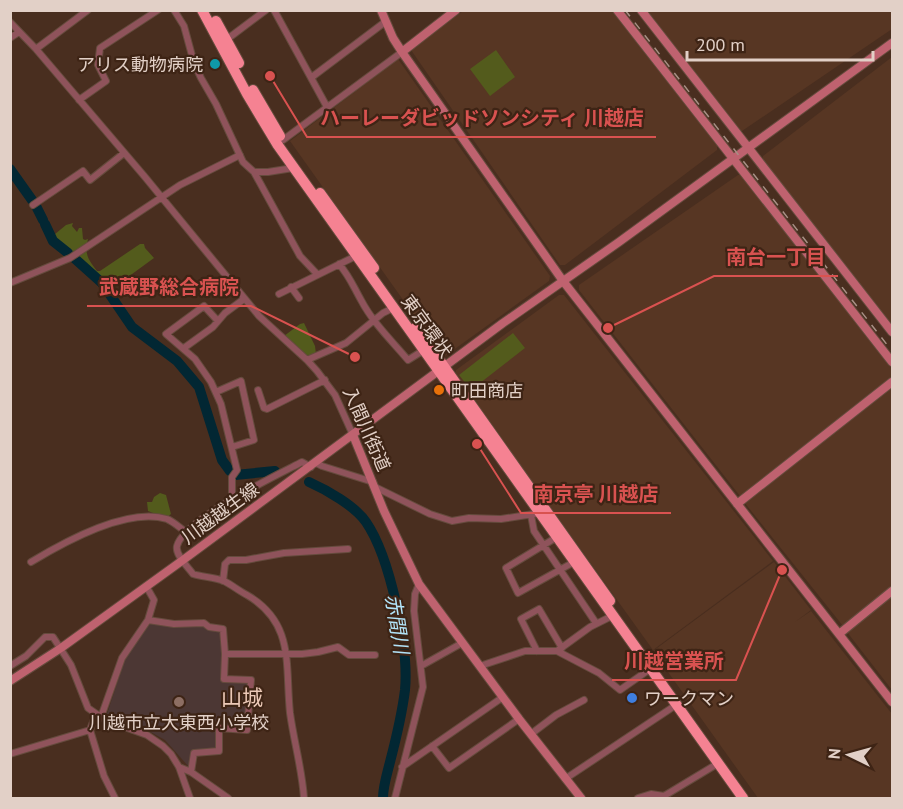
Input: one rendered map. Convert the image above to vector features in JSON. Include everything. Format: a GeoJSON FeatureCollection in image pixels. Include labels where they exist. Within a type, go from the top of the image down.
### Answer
{"type":"FeatureCollection","features":[{"type":"Feature","properties":{"kind":"highway","name":"東京環状"},"geometry":{"type":"LineString","coordinates":[[202,10],[261,120],[423,350],[443,370],[535,514],[557,537],[743,798]]}},
{"type":"Feature","properties":{"kind":"highway","name":"東京環状"},"geometry":{"type":"LineString","coordinates":[[210,10],[283,140],[443,370],[750,798]]}},
{"type":"Feature","properties":{"kind":"street"},"geometry":{"type":"LineString","coordinates":[[36,49],[88,10]]}},
{"type":"Feature","properties":{"kind":"street"},"geometry":{"type":"LineString","coordinates":[[79,100],[106,81],[98,65],[100,48],[158,10]]}},
{"type":"Feature","properties":{"kind":"street"},"geometry":{"type":"LineString","coordinates":[[174,10],[184,26],[194,63],[243,162],[254,172],[300,256],[317,274]]}},
{"type":"Feature","properties":{"kind":"street"},"geometry":{"type":"LineString","coordinates":[[230,37],[266,10]]}},
{"type":"Feature","properties":{"kind":"street"},"geometry":{"type":"LineString","coordinates":[[274,10],[327,107]]}},
{"type":"Feature","properties":{"kind":"street"},"geometry":{"type":"LineString","coordinates":[[381,10],[402,52],[563,281],[892,702]]}},
{"type":"Feature","properties":{"kind":"street"},"geometry":{"type":"LineString","coordinates":[[283,140],[456,10]]}},
{"type":"Feature","properties":{"kind":"street"},"geometry":{"type":"LineString","coordinates":[[617,10],[892,362]]}},
{"type":"Feature","properties":{"kind":"street"},"geometry":{"type":"LineString","coordinates":[[640,10],[892,332]]}},
{"type":"Feature","properties":{"kind":"street","name":"入間川街道"},"geometry":{"type":"LineString","coordinates":[[10,22],[36,49],[162,196],[244,299],[276,334],[307,360],[324,380],[335,395],[395,536],[419,584],[581,798]]}},
{"type":"Feature","properties":{"kind":"street"},"geometry":{"type":"LineString","coordinates":[[312,77],[386,22]]}},
{"type":"Feature","properties":{"kind":"street"},"geometry":{"type":"LineString","coordinates":[[10,38],[19,32]]}},
{"type":"Feature","properties":{"kind":"street","name":"川越越生線"},"geometry":{"type":"LineString","coordinates":[[10,681],[62,648],[443,370],[503,323],[892,43]]}},
{"type":"Feature","properties":{"kind":"street"},"geometry":{"type":"LineString","coordinates":[[33,205],[82,171],[90,180],[124,153]]}},
{"type":"Feature","properties":{"kind":"street"},"geometry":{"type":"LineString","coordinates":[[10,283],[70,258],[162,196],[240,155]]}},
{"type":"Feature","properties":{"kind":"street"},"geometry":{"type":"LineString","coordinates":[[254,172],[294,168]]}},
{"type":"Feature","properties":{"kind":"street"},"geometry":{"type":"LineString","coordinates":[[279,294],[356,256]]}},
{"type":"Feature","properties":{"kind":"street"},"geometry":{"type":"LineString","coordinates":[[339,264],[352,280],[374,320],[408,360],[423,350]]}},
{"type":"Feature","properties":{"kind":"street"},"geometry":{"type":"LineString","coordinates":[[291,287],[299,298]]}},
{"type":"Feature","properties":{"kind":"street"},"geometry":{"type":"LineString","coordinates":[[184,348],[213,327],[217,320],[244,299]]}},
{"type":"Feature","properties":{"kind":"street"},"geometry":{"type":"LineString","coordinates":[[217,320],[204,306],[166,334],[200,364],[216,392],[237,470],[232,477],[232,501]]}},
{"type":"Feature","properties":{"kind":"street"},"geometry":{"type":"LineString","coordinates":[[307,360],[346,343],[393,308]]}},
{"type":"Feature","properties":{"kind":"street"},"geometry":{"type":"LineString","coordinates":[[258,390],[264,408],[267,409],[324,380]]}},
{"type":"Feature","properties":{"kind":"street"},"geometry":{"type":"LineString","coordinates":[[216,392],[241,381],[254,440],[232,447]]}},
{"type":"Feature","properties":{"kind":"street"},"geometry":{"type":"LineString","coordinates":[[737,504],[892,382]]}},
{"type":"Feature","properties":{"kind":"street"},"geometry":{"type":"LineString","coordinates":[[304,798],[302,771],[291,715],[287,655],[278,625],[268,610],[256,600],[223,581],[195,575],[177,553],[177,546],[196,522],[302,462],[322,466],[373,484],[441,519],[452,521],[469,518],[501,519],[535,514],[534,531],[596,624]]}},
{"type":"Feature","properties":{"kind":"street"},"geometry":{"type":"LineString","coordinates":[[31,562],[90,530],[132,519],[166,519],[186,532]]}},
{"type":"Feature","properties":{"kind":"street"},"geometry":{"type":"LineString","coordinates":[[557,537],[506,568],[518,593],[574,562]]}},
{"type":"Feature","properties":{"kind":"street"},"geometry":{"type":"LineString","coordinates":[[223,581],[225,564],[230,560],[348,549]]}},
{"type":"Feature","properties":{"kind":"street"},"geometry":{"type":"LineString","coordinates":[[395,798],[422,696],[422,666],[414,611],[415,594],[419,584]]}},
{"type":"Feature","properties":{"kind":"street"},"geometry":{"type":"LineString","coordinates":[[10,754],[90,730],[122,658],[148,620],[154,600],[146,586]]}},
{"type":"Feature","properties":{"kind":"street"},"geometry":{"type":"LineString","coordinates":[[839,634],[892,591]]}},
{"type":"Feature","properties":{"kind":"street"},"geometry":{"type":"LineString","coordinates":[[537,651],[522,619],[539,609],[560,649],[599,673],[620,690],[650,669]]}},
{"type":"Feature","properties":{"kind":"street"},"geometry":{"type":"LineString","coordinates":[[480,666],[525,651],[560,649],[596,624],[612,616]]}},
{"type":"Feature","properties":{"kind":"street"},"geometry":{"type":"LineString","coordinates":[[148,620],[174,624],[204,623],[209,627],[224,629],[224,679],[250,680],[247,730],[219,729],[219,751],[194,753],[191,772]]}},
{"type":"Feature","properties":{"kind":"street"},"geometry":{"type":"LineString","coordinates":[[10,666],[26,656],[45,637],[53,636],[71,664],[86,704],[98,716],[153,739],[171,754],[179,767],[190,798]]}},
{"type":"Feature","properties":{"kind":"street"},"geometry":{"type":"LineString","coordinates":[[422,666],[462,643]]}},
{"type":"Feature","properties":{"kind":"street"},"geometry":{"type":"LineString","coordinates":[[225,654],[287,655],[318,652],[338,647],[349,655],[375,655]]}},
{"type":"Feature","properties":{"kind":"street"},"geometry":{"type":"LineString","coordinates":[[402,767],[503,697]]}},
{"type":"Feature","properties":{"kind":"street"},"geometry":{"type":"LineString","coordinates":[[531,734],[556,715],[584,700]]}},
{"type":"Feature","properties":{"kind":"street"},"geometry":{"type":"LineString","coordinates":[[565,779],[676,705]]}},
{"type":"Feature","properties":{"kind":"street"},"geometry":{"type":"LineString","coordinates":[[432,746],[449,768],[519,719]]}},
{"type":"Feature","properties":{"kind":"street"},"geometry":{"type":"LineString","coordinates":[[90,730],[115,798]]}},
{"type":"Feature","properties":{"kind":"street"},"geometry":{"type":"LineString","coordinates":[[638,798],[651,794],[664,796],[717,764]]}},
{"type":"Feature","properties":{"kind":"street"},"geometry":{"type":"LineString","coordinates":[[179,767],[191,772],[228,798]]}},
{"type":"Feature","properties":{"kind":"shaded area"},"geometry":{"type":"Polygon","coordinates":[[[463,11],[612,11],[717,145],[717,150],[565,265],[560,265],[411,50],[463,11]]]}},
{"type":"Feature","properties":{"kind":"shaded area"},"geometry":{"type":"Polygon","coordinates":[[[645,11],[892,11],[892,29],[739,131],[645,11]]]}},
{"type":"Feature","properties":{"kind":"shaded area"},"geometry":{"type":"Polygon","coordinates":[[[892,57],[892,327],[762,160],[763,156],[892,57]]]}},
{"type":"Feature","properties":{"kind":"shaded area"},"geometry":{"type":"Polygon","coordinates":[[[398,59],[550,276],[549,281],[445,356],[290,141],[398,59]]]}},
{"type":"Feature","properties":{"kind":"shaded area"},"geometry":{"type":"Polygon","coordinates":[[[741,175],[892,367],[892,377],[740,496],[579,290],[579,285],[741,175]]]}},
{"type":"Feature","properties":{"kind":"shaded area"},"geometry":{"type":"Polygon","coordinates":[[[559,295],[564,295],[773,561],[653,650],[455,374],[456,370],[559,295]]]}},
{"type":"Feature","properties":{"kind":"shaded area"},"geometry":{"type":"Polygon","coordinates":[[[892,387],[892,587],[843,626],[744,502],[892,387]]]}},
{"type":"Feature","properties":{"kind":"shaded area"},"geometry":{"type":"Polygon","coordinates":[[[774,562],[811,610],[795,622],[811,611],[892,714],[892,798],[758,798],[653,651],[774,562]]]}},
{"type":"Feature","properties":{"kind":"shaded area"},"geometry":{"type":"Polygon","coordinates":[[[892,596],[892,690],[847,632],[892,596]]]}},
{"type":"Feature","properties":{"kind":"shaded area","name":"川越市立大東西小学校"},"geometry":{"type":"Polygon","coordinates":[[[151,622],[203,625],[223,632],[221,679],[249,683],[245,728],[217,727],[218,750],[192,751],[189,767],[165,740],[147,730],[108,718],[107,714],[125,659],[151,622]]]}},
{"type":"Feature","properties":{"kind":"green space"},"geometry":{"type":"Polygon","coordinates":[[[496,50],[515,77],[490,96],[470,69],[496,50]]]}},
{"type":"Feature","properties":{"kind":"green space"},"geometry":{"type":"Polygon","coordinates":[[[73,223],[72,226],[77,232],[79,228],[82,228],[83,239],[88,239],[86,249],[97,271],[140,244],[144,244],[154,258],[128,277],[106,288],[103,287],[96,276],[78,261],[62,252],[49,239],[66,225],[73,223]]]}},
{"type":"Feature","properties":{"kind":"green space"},"geometry":{"type":"Polygon","coordinates":[[[304,323],[315,346],[316,354],[308,357],[284,336],[304,323]]]}},
{"type":"Feature","properties":{"kind":"green space"},"geometry":{"type":"Polygon","coordinates":[[[513,333],[525,348],[471,390],[459,375],[513,333]]]}},
{"type":"Feature","properties":{"kind":"green space"},"geometry":{"type":"Polygon","coordinates":[[[160,493],[166,495],[171,514],[166,518],[148,511],[147,502],[152,502],[154,497],[160,493]]]}},
{"type":"Feature","properties":{"kind":"waterway","name":"赤間川"},"geometry":{"type":"LineString","coordinates":[[10,169],[32,200]]}},
{"type":"Feature","properties":{"kind":"waterway","name":"赤間川"},"geometry":{"type":"LineString","coordinates":[[36,206],[43,220]]}},
{"type":"Feature","properties":{"kind":"waterway","name":"赤間川"},"geometry":{"type":"LineString","coordinates":[[45,224],[53,241],[68,253]]}},
{"type":"Feature","properties":{"kind":"waterway","name":"赤間川"},"geometry":{"type":"LineString","coordinates":[[73,257],[102,283],[132,327],[177,361],[199,387],[222,460],[230,471]]}},
{"type":"Feature","properties":{"kind":"waterway","name":"赤間川"},"geometry":{"type":"LineString","coordinates":[[235,475],[275,471]]}},
{"type":"Feature","properties":{"kind":"waterway","name":"赤間川"},"geometry":{"type":"LineString","coordinates":[[309,482],[348,504],[366,522],[383,557],[396,603],[404,651],[405,690],[399,726],[384,784],[383,798]]}},
{"type":"Feature","properties":{"kind":"railway"},"geometry":{"type":"LineString","coordinates":[[625,10],[892,351]]}},
{"type":"Feature","properties":{"kind":"place","name":"アリス動物病院"},"geometry":{"type":"Point","coordinates":[215,64]}},
{"type":"Feature","properties":{"kind":"place","name":"ハーレーダビッドソンシティ 川越店"},"geometry":{"type":"Point","coordinates":[270,76]}},
{"type":"Feature","properties":{"kind":"place","name":"南台一丁目"},"geometry":{"type":"Point","coordinates":[608,328]}},
{"type":"Feature","properties":{"kind":"place","name":"武蔵野総合病院"},"geometry":{"type":"Point","coordinates":[355,357]}},
{"type":"Feature","properties":{"kind":"place","name":"町田商店"},"geometry":{"type":"Point","coordinates":[439,390]}},
{"type":"Feature","properties":{"kind":"place","name":"南京亭 川越店"},"geometry":{"type":"Point","coordinates":[477,444]}},
{"type":"Feature","properties":{"kind":"place","name":"川越営業所"},"geometry":{"type":"Point","coordinates":[782,570]}},
{"type":"Feature","properties":{"kind":"place","name":"ワークマン"},"geometry":{"type":"Point","coordinates":[632,698]}},
{"type":"Feature","properties":{"kind":"place","name":"川越市立大東西小学校"},"geometry":{"type":"Point","coordinates":[179,702]}},
{"type":"Feature","properties":{"kind":"district","name":"山城"},"geometry":{"type":"Point","coordinates":[242,697]}}]}
